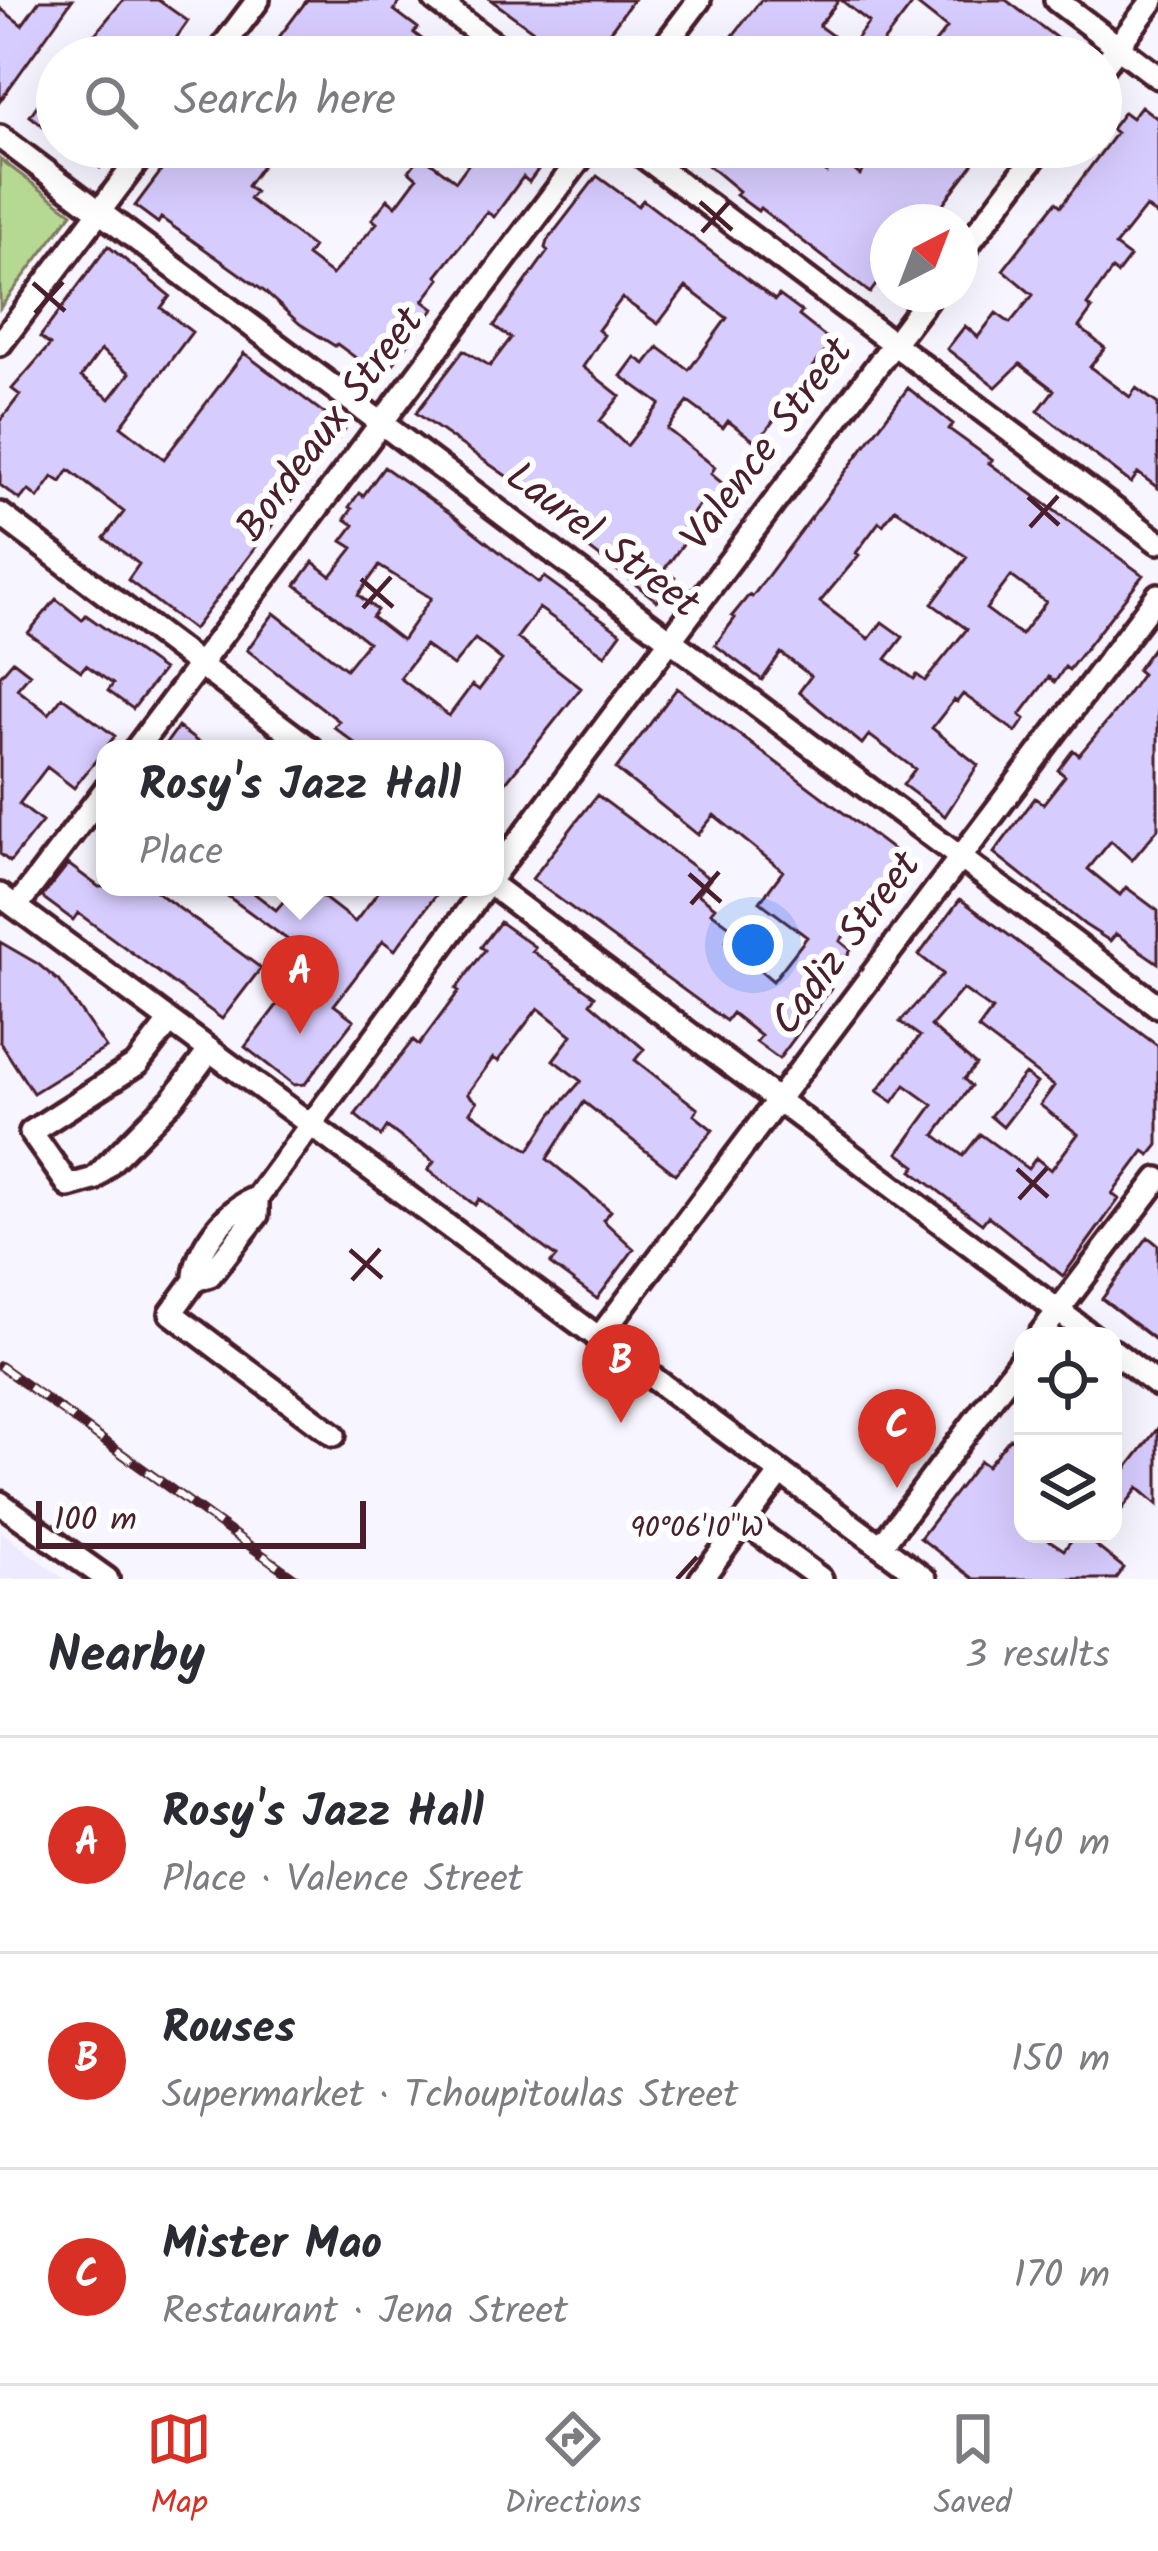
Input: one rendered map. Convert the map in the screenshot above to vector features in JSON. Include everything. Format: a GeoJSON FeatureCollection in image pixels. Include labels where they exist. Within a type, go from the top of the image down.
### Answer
{"type":"FeatureCollection","features":[{"type":"Feature","properties":{"kind":"street"},"geometry":{"type":"LineString","coordinates":[[231,36],[258,0]]}},
{"type":"Feature","properties":{"kind":"street"},"geometry":{"type":"LineString","coordinates":[[435,0],[483,36]]}},
{"type":"Feature","properties":{"kind":"street"},"geometry":{"type":"LineString","coordinates":[[672,36],[699,0]]}},
{"type":"Feature","properties":{"kind":"street"},"geometry":{"type":"LineString","coordinates":[[1056,0],[1103,36]]}},
{"type":"Feature","properties":{"kind":"street"},"geometry":{"type":"LineString","coordinates":[[1122,42],[1153,0]]}},
{"type":"Feature","properties":{"kind":"street"},"geometry":{"type":"LineString","coordinates":[[1122,50],[1158,77]]}},
{"type":"Feature","properties":{"kind":"street","name":"Laurel Street"},"geometry":{"type":"LineString","coordinates":[[0,137],[36,164]]}},
{"type":"Feature","properties":{"kind":"street","name":"Laurel Street"},"geometry":{"type":"LineString","coordinates":[[41,168],[1158,1006]]}},
{"type":"Feature","properties":{"kind":"street"},"geometry":{"type":"LineString","coordinates":[[0,344],[132,168]]}},
{"type":"Feature","properties":{"kind":"street","name":"Bordeaux Street"},"geometry":{"type":"LineString","coordinates":[[143,740],[573,168]]}},
{"type":"Feature","properties":{"kind":"street"},"geometry":{"type":"LineString","coordinates":[[659,168],[1158,542]]}},
{"type":"Feature","properties":{"kind":"street"},"geometry":{"type":"LineString","coordinates":[[978,231],[1026,168]]}},
{"type":"Feature","properties":{"kind":"street","name":"Valence Street"},"geometry":{"type":"LineString","coordinates":[[504,861],[917,312]]}},
{"type":"Feature","properties":{"kind":"street"},"geometry":{"type":"LineString","coordinates":[[0,514],[299,740]]}},
{"type":"Feature","properties":{"kind":"street","name":"Cadiz Street"},"geometry":{"type":"LineString","coordinates":[[598,1339],[1158,595]]}},
{"type":"Feature","properties":{"kind":"street"},"geometry":{"type":"LineString","coordinates":[[96,800],[8,901],[925,1579]]}},
{"type":"Feature","properties":{"kind":"street"},"geometry":{"type":"LineString","coordinates":[[504,894],[1080,1327]]}},
{"type":"Feature","properties":{"kind":"street"},"geometry":{"type":"LineString","coordinates":[[334,1435],[171,1313],[195,1280],[195,1263],[241,1203],[257,1198],[478,896]]}},
{"type":"Feature","properties":{"kind":"street"},"geometry":{"type":"LineString","coordinates":[[170,1021],[137,1064],[31,1132],[69,1186],[94,1179],[173,1099],[210,1050]]}},
{"type":"Feature","properties":{"kind":"street"},"geometry":{"type":"LineString","coordinates":[[1046,1327],[1158,1179]]}},
{"type":"Feature","properties":{"kind":"street"},"geometry":{"type":"LineString","coordinates":[[1122,1359],[1158,1385]]}},
{"type":"Feature","properties":{"kind":"street"},"geometry":{"type":"LineString","coordinates":[[881,1546],[1014,1369]]}},
{"type":"Feature","properties":{"kind":"street"},"geometry":{"type":"LineString","coordinates":[[730,1579],[706,1572],[781,1473]]}},
{"type":"Feature","properties":{"kind":"street"},"geometry":{"type":"LineString","coordinates":[[0,1503],[106,1579]]}},
{"type":"Feature","properties":{"kind":"street"},"geometry":{"type":"LineString","coordinates":[[744,1522],[821,1579]]}},
{"type":"Feature","properties":{"kind":"shaded area"},"geometry":{"type":"Polygon","coordinates":[[[0,1531],[64,1579],[0,1579],[0,1531]]]}},
{"type":"Feature","properties":{"kind":"green space"},"geometry":{"type":"Polygon","coordinates":[[[0,159],[72,213],[0,308],[0,159]]]}},
{"type":"Feature","properties":{"kind":"building"},"geometry":{"type":"Polygon","coordinates":[[[40,0],[72,0],[46,36],[36,36],[36,50],[0,101],[0,8],[22,25],[40,0]]]}},
{"type":"Feature","properties":{"kind":"building"},"geometry":{"type":"Polygon","coordinates":[[[123,0],[158,0],[188,21],[178,36],[93,36],[123,0]]]}},
{"type":"Feature","properties":{"kind":"building"},"geometry":{"type":"Polygon","coordinates":[[[307,0],[402,0],[394,10],[418,28],[414,33],[418,36],[280,36],[307,0]]]}},
{"type":"Feature","properties":{"kind":"building"},"geometry":{"type":"Polygon","coordinates":[[[491,0],[633,0],[606,36],[540,36],[491,0]]]}},
{"type":"Feature","properties":{"kind":"building"},"geometry":{"type":"Polygon","coordinates":[[[761,0],[839,0],[819,26],[833,36],[733,36],[761,0]]]}},
{"type":"Feature","properties":{"kind":"building"},"geometry":{"type":"Polygon","coordinates":[[[841,0],[1006,0],[1054,36],[941,36],[947,28],[914,2],[888,36],[858,36],[869,22],[841,0]]]}},
{"type":"Feature","properties":{"kind":"building"},"geometry":{"type":"Polygon","coordinates":[[[1141,106],[1158,119],[1158,216],[1146,207],[1115,246],[1130,257],[1117,274],[1112,270],[1087,305],[1092,309],[1079,327],[1105,348],[1090,367],[1130,397],[1136,388],[1158,404],[1158,488],[1138,473],[1131,483],[1038,411],[1054,390],[1020,364],[996,387],[947,349],[965,326],[978,337],[996,313],[1010,323],[1033,295],[1003,270],[1056,202],[1061,206],[1090,168],[1122,168],[1122,115],[1132,118],[1141,106]]]}},
{"type":"Feature","properties":{"kind":"building"},"geometry":{"type":"Polygon","coordinates":[[[163,168],[260,168],[247,186],[255,192],[249,199],[313,247],[307,256],[332,275],[377,223],[372,219],[388,199],[396,206],[417,178],[411,168],[438,168],[456,181],[466,168],[539,168],[529,182],[523,177],[494,217],[487,212],[437,276],[440,279],[423,301],[434,309],[383,378],[300,324],[265,292],[161,218],[158,223],[135,206],[163,168]]]}},
{"type":"Feature","properties":{"kind":"building"},"geometry":{"type":"Polygon","coordinates":[[[711,168],[820,168],[827,173],[831,168],[851,168],[860,175],[866,168],[970,168],[943,204],[870,204],[870,293],[760,208],[736,195],[739,191],[711,168]]]}},
{"type":"Feature","properties":{"kind":"building"},"geometry":{"type":"Polygon","coordinates":[[[597,176],[638,206],[643,200],[775,300],[779,295],[832,342],[757,443],[728,421],[723,428],[688,402],[667,429],[715,467],[711,474],[735,494],[720,514],[703,500],[680,531],[688,537],[664,570],[675,578],[657,601],[571,535],[544,510],[548,505],[416,413],[464,350],[490,366],[511,338],[494,326],[548,251],[547,241],[597,176]],[[686,287],[658,324],[622,298],[598,330],[604,335],[583,367],[620,396],[600,421],[627,446],[660,404],[621,376],[635,357],[645,364],[658,347],[689,370],[727,318],[686,287]]]}},
{"type":"Feature","properties":{"kind":"building"},"geometry":{"type":"Polygon","coordinates":[[[108,246],[170,296],[161,308],[192,332],[121,426],[164,459],[244,353],[345,429],[193,630],[128,580],[139,564],[104,538],[124,512],[69,470],[61,482],[53,477],[38,498],[28,490],[20,500],[0,485],[0,421],[20,395],[12,389],[50,345],[40,337],[108,246]],[[101,350],[81,377],[110,399],[130,373],[101,350]]]}},
{"type":"Feature","properties":{"kind":"building"},"geometry":{"type":"Polygon","coordinates":[[[908,388],[953,424],[949,429],[992,460],[989,463],[1143,575],[1069,670],[1065,667],[1055,682],[1049,677],[1020,715],[1025,719],[1016,732],[963,694],[954,700],[932,728],[978,765],[945,816],[903,785],[915,769],[869,735],[862,744],[799,692],[811,676],[781,653],[762,680],[715,645],[732,616],[752,597],[908,388]],[[895,509],[883,525],[879,522],[820,602],[869,639],[882,622],[903,637],[886,659],[914,679],[917,675],[925,681],[967,629],[932,604],[967,557],[895,509]],[[1011,576],[986,609],[1021,635],[1046,602],[1011,576]]]}},
{"type":"Feature","properties":{"kind":"building"},"geometry":{"type":"Polygon","coordinates":[[[384,467],[539,583],[544,577],[621,633],[605,655],[539,608],[517,638],[581,688],[506,782],[504,740],[351,740],[334,727],[339,721],[247,650],[274,613],[346,669],[368,642],[296,585],[313,562],[331,576],[353,548],[342,541],[354,525],[345,519],[359,493],[363,496],[384,467]],[[379,566],[358,595],[377,610],[372,617],[402,640],[431,598],[379,566]],[[475,639],[453,666],[425,645],[400,678],[449,716],[472,685],[479,690],[502,660],[475,639]]]}},
{"type":"Feature","properties":{"kind":"building"},"geometry":{"type":"Polygon","coordinates":[[[56,599],[163,670],[133,709],[108,691],[113,684],[86,665],[81,671],[28,633],[56,599]]]}},
{"type":"Feature","properties":{"kind":"building"},"geometry":{"type":"Polygon","coordinates":[[[1158,641],[1158,829],[1132,860],[1111,841],[1088,869],[1120,895],[1126,887],[1158,911],[1158,963],[1116,934],[1110,941],[1085,925],[994,853],[1035,798],[1043,804],[1065,776],[1058,770],[1073,750],[1079,755],[1115,712],[1158,641]]]}},
{"type":"Feature","properties":{"kind":"building"},"geometry":{"type":"Polygon","coordinates":[[[13,661],[30,674],[17,689],[49,714],[62,697],[115,736],[96,740],[96,760],[74,788],[47,767],[19,804],[42,822],[10,862],[0,854],[0,676],[13,661]]]}},
{"type":"Feature","properties":{"kind":"building"},"geometry":{"type":"Polygon","coordinates":[[[677,688],[905,859],[888,881],[897,888],[872,920],[862,912],[840,941],[851,950],[826,985],[831,989],[779,1059],[756,1042],[761,1036],[732,1013],[726,1021],[532,879],[597,795],[710,879],[698,894],[715,907],[711,912],[734,929],[726,941],[773,981],[807,937],[760,902],[783,871],[714,815],[698,835],[616,769],[677,688]]]}},
{"type":"Feature","properties":{"kind":"building"},"geometry":{"type":"Polygon","coordinates":[[[178,727],[195,740],[169,740],[178,727]]]}},
{"type":"Feature","properties":{"kind":"building"},"geometry":{"type":"Polygon","coordinates":[[[68,864],[96,885],[96,896],[162,896],[261,968],[222,1019],[78,913],[73,920],[42,897],[68,864]]]}},
{"type":"Feature","properties":{"kind":"building"},"geometry":{"type":"Polygon","coordinates":[[[227,896],[258,896],[276,910],[288,896],[322,896],[355,922],[375,896],[435,896],[395,950],[383,941],[334,1005],[354,1020],[305,1084],[294,1085],[245,1047],[313,958],[227,896]]]}},
{"type":"Feature","properties":{"kind":"building"},"geometry":{"type":"Polygon","coordinates":[[[960,899],[1158,1046],[1158,1145],[1150,1155],[1144,1151],[1112,1194],[1119,1199],[1063,1276],[988,1216],[982,1224],[912,1171],[916,1166],[898,1153],[933,1105],[905,1085],[893,1102],[877,1091],[920,1036],[900,1022],[943,974],[919,955],[960,899]],[[963,989],[931,1026],[976,1065],[964,1079],[971,1086],[935,1135],[963,1156],[980,1134],[1028,1169],[1036,1158],[1051,1170],[1078,1134],[1040,1105],[1054,1086],[978,1029],[992,1010],[963,989]]]}},
{"type":"Feature","properties":{"kind":"building"},"geometry":{"type":"Polygon","coordinates":[[[500,922],[535,947],[532,951],[595,996],[590,1003],[644,1049],[635,1060],[698,1109],[694,1115],[713,1130],[675,1174],[584,1102],[547,1159],[611,1211],[603,1220],[634,1249],[597,1299],[550,1264],[556,1257],[479,1199],[475,1205],[428,1170],[434,1162],[387,1127],[381,1136],[355,1115],[413,1040],[419,1045],[485,950],[481,947],[500,922]],[[538,1008],[467,1094],[477,1102],[470,1112],[529,1150],[581,1081],[553,1060],[572,1035],[538,1008]]]}},
{"type":"Feature","properties":{"kind":"building"},"geometry":{"type":"Polygon","coordinates":[[[0,942],[61,983],[106,1048],[33,1093],[0,1042],[0,942]]]}},
{"type":"Feature","properties":{"kind":"building"},"geometry":{"type":"Polygon","coordinates":[[[1025,1074],[1037,1083],[1003,1127],[990,1116],[1025,1074]]]}},
{"type":"Feature","properties":{"kind":"building"},"geometry":{"type":"Polygon","coordinates":[[[1148,1237],[1158,1245],[1158,1342],[1102,1299],[1148,1237]]]}},
{"type":"Feature","properties":{"kind":"building"},"geometry":{"type":"Polygon","coordinates":[[[1158,1428],[1158,1505],[1138,1488],[1122,1509],[1122,1474],[1158,1428]]]}},
{"type":"Feature","properties":{"kind":"building"},"geometry":{"type":"Polygon","coordinates":[[[1010,1438],[1014,1441],[1014,1543],[1054,1543],[1064,1550],[1069,1543],[1092,1543],[1124,1568],[1116,1579],[974,1579],[920,1538],[980,1461],[987,1466],[1010,1438]]]}},
{"type":"Feature","properties":{"kind":"railway"},"geometry":{"type":"LineString","coordinates":[[0,1366],[296,1579]]}},
{"type":"Feature","properties":{"kind":"place","name":"Rosy's Jazz Hall"},"geometry":{"type":"Point","coordinates":[300,1034]}},
{"type":"Feature","properties":{"kind":"place","name":"Rouses"},"geometry":{"type":"Point","coordinates":[621,1423]}},
{"type":"Feature","properties":{"kind":"place","name":"Mister Mao"},"geometry":{"type":"Point","coordinates":[897,1488]}}]}
